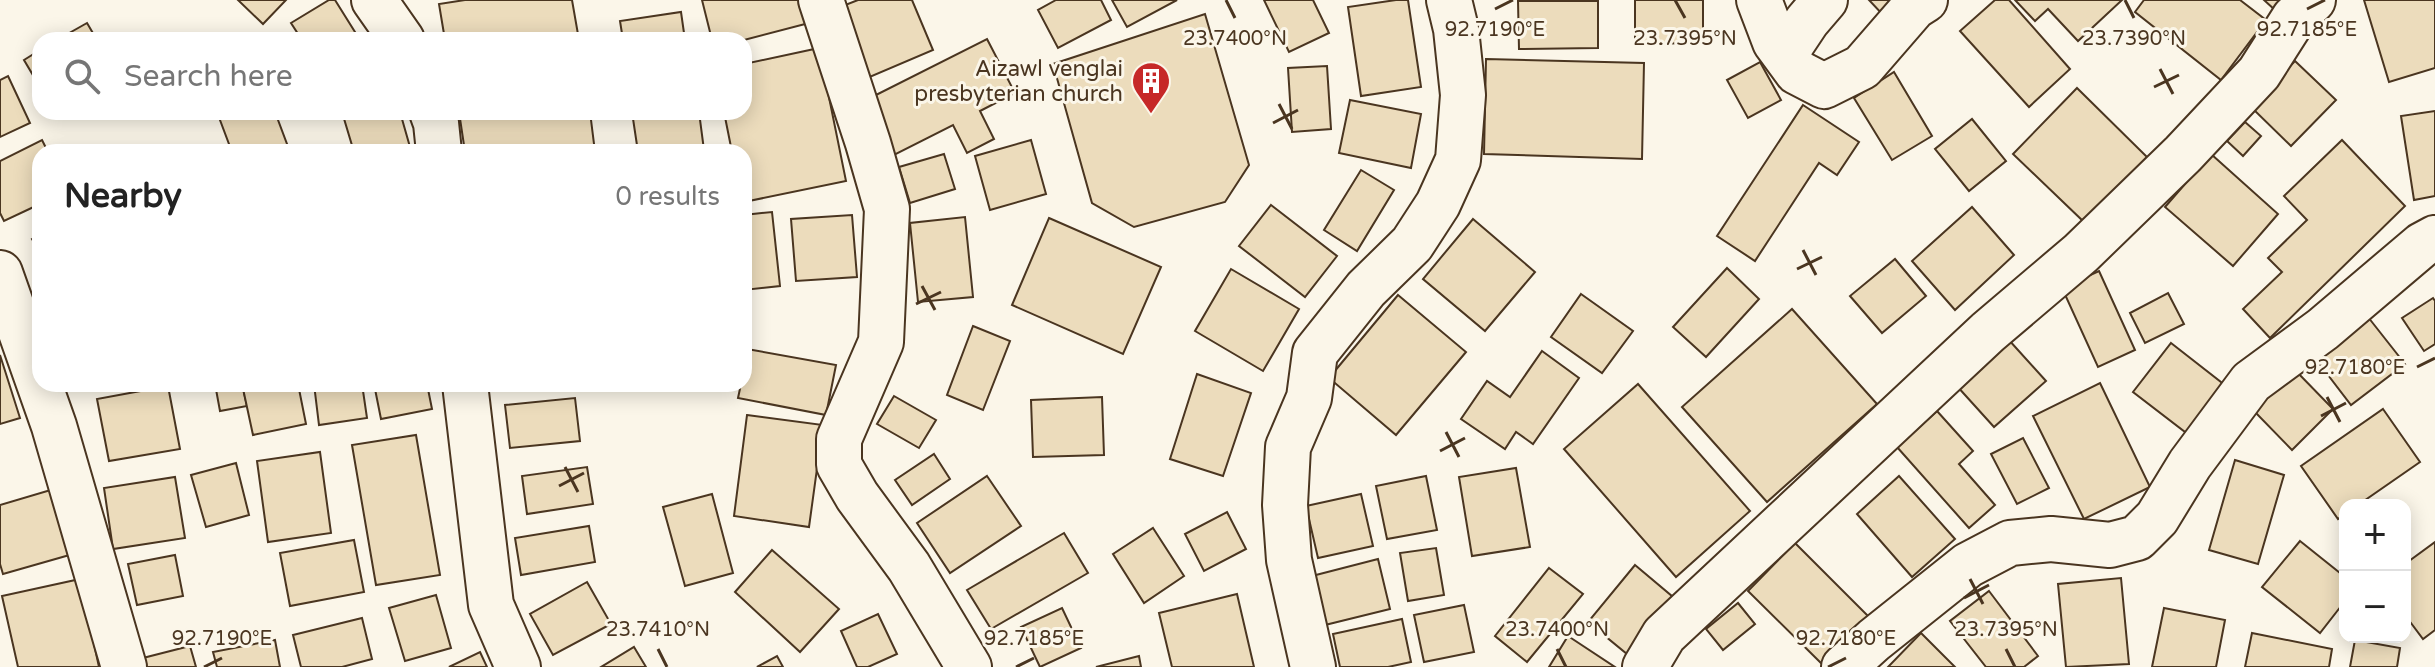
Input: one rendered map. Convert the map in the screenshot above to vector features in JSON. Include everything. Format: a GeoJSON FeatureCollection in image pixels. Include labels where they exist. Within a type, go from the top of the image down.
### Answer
{"type":"FeatureCollection","features":[{"type":"Feature","properties":{"kind":"street"},"geometry":{"type":"LineString","coordinates":[[374,0],[396,32]]}},
{"type":"Feature","properties":{"kind":"street"},"geometry":{"type":"LineString","coordinates":[[821,0],[887,209],[881,342],[839,439],[839,465],[857,496],[909,567],[969,667]]}},
{"type":"Feature","properties":{"kind":"street"},"geometry":{"type":"LineString","coordinates":[[1313,667],[1289,560],[1285,505],[1288,447],[1309,398],[1315,353],[1366,289],[1412,244],[1438,204],[1458,160],[1463,95],[1456,29],[1449,0]]}},
{"type":"Feature","properties":{"kind":"street"},"geometry":{"type":"LineString","coordinates":[[1759,0],[1775,42],[1797,72],[1824,86],[1862,67],[1914,7],[1925,0]]}},
{"type":"Feature","properties":{"kind":"street"},"geometry":{"type":"LineString","coordinates":[[1785,54],[1825,0]]}},
{"type":"Feature","properties":{"kind":"street"},"geometry":{"type":"LineString","coordinates":[[1645,667],[1664,635],[1988,332],[2081,253],[2183,154],[2259,73],[2294,18],[2313,0]]}},
{"type":"Feature","properties":{"kind":"street"},"geometry":{"type":"LineString","coordinates":[[435,120],[438,144]]}},
{"type":"Feature","properties":{"kind":"street"},"geometry":{"type":"LineString","coordinates":[[1844,667],[1885,630],[1968,565],[2010,543],[2051,539],[2110,545],[2137,538],[2157,518],[2190,464],[2251,382],[2323,329],[2422,245],[2435,238]]}},
{"type":"Feature","properties":{"kind":"street"},"geometry":{"type":"LineString","coordinates":[[0,273],[32,364]]}},
{"type":"Feature","properties":{"kind":"street"},"geometry":{"type":"LineString","coordinates":[[42,392],[124,667]]}},
{"type":"Feature","properties":{"kind":"street"},"geometry":{"type":"LineString","coordinates":[[466,392],[491,605],[518,667]]}},
{"type":"Feature","properties":{"kind":"building"},"geometry":{"type":"Polygon","coordinates":[[[238,0],[286,0],[263,24],[238,0]]]}},
{"type":"Feature","properties":{"kind":"building"},"geometry":{"type":"Polygon","coordinates":[[[329,0],[335,0],[355,32],[297,32],[291,23],[329,0]]]}},
{"type":"Feature","properties":{"kind":"building"},"geometry":{"type":"Polygon","coordinates":[[[465,0],[572,0],[578,32],[444,32],[439,4],[465,0]]]}},
{"type":"Feature","properties":{"kind":"building"},"geometry":{"type":"Polygon","coordinates":[[[702,0],[803,0],[809,23],[752,38],[752,32],[710,32],[702,0]]]}},
{"type":"Feature","properties":{"kind":"building"},"geometry":{"type":"Polygon","coordinates":[[[858,0],[912,0],[933,50],[865,79],[835,9],[858,0]]]}},
{"type":"Feature","properties":{"kind":"building"},"geometry":{"type":"Polygon","coordinates":[[[1056,0],[1101,0],[1111,20],[1058,48],[1038,10],[1056,0]]]}},
{"type":"Feature","properties":{"kind":"building"},"geometry":{"type":"Polygon","coordinates":[[[1112,0],[1177,0],[1127,27],[1112,0]]]}},
{"type":"Feature","properties":{"kind":"building"},"geometry":{"type":"Polygon","coordinates":[[[1264,0],[1313,0],[1329,33],[1289,52],[1264,0]]]}},
{"type":"Feature","properties":{"kind":"building"},"geometry":{"type":"Polygon","coordinates":[[[1408,0],[1421,87],[1361,96],[1348,7],[1408,0]]]}},
{"type":"Feature","properties":{"kind":"building"},"geometry":{"type":"Polygon","coordinates":[[[1635,0],[1703,0],[1703,43],[1635,44],[1635,0]]]}},
{"type":"Feature","properties":{"kind":"building"},"geometry":{"type":"Polygon","coordinates":[[[1869,0],[1902,0],[1885,17],[1869,0]]]}},
{"type":"Feature","properties":{"kind":"building"},"geometry":{"type":"Polygon","coordinates":[[[1995,0],[2009,0],[2070,69],[2029,107],[1960,31],[1995,0]]]}},
{"type":"Feature","properties":{"kind":"building"},"geometry":{"type":"Polygon","coordinates":[[[2015,0],[2122,0],[2078,41],[2048,9],[2035,21],[2015,0]]]}},
{"type":"Feature","properties":{"kind":"building"},"geometry":{"type":"Polygon","coordinates":[[[2144,0],[2240,0],[2266,20],[2221,80],[2135,12],[2144,0]]]}},
{"type":"Feature","properties":{"kind":"building"},"geometry":{"type":"Polygon","coordinates":[[[2264,0],[2284,0],[2275,10],[2264,0]]]}},
{"type":"Feature","properties":{"kind":"building"},"geometry":{"type":"Polygon","coordinates":[[[2364,0],[2435,0],[2435,68],[2389,82],[2364,0]]]}},
{"type":"Feature","properties":{"kind":"building"},"geometry":{"type":"Polygon","coordinates":[[[1518,1],[1598,1],[1598,48],[1519,49],[1518,1]]]}},
{"type":"Feature","properties":{"kind":"building"},"geometry":{"type":"Polygon","coordinates":[[[681,12],[684,32],[622,32],[620,21],[681,12]]]}},
{"type":"Feature","properties":{"kind":"building","name":"Aizawl venglai presbyterian church"},"geometry":{"type":"Polygon","coordinates":[[[1205,14],[1249,165],[1225,202],[1134,227],[1092,203],[1053,64],[1205,14]]]}},
{"type":"Feature","properties":{"kind":"building"},"geometry":{"type":"Polygon","coordinates":[[[87,23],[92,32],[71,32],[87,23]]]}},
{"type":"Feature","properties":{"kind":"building"},"geometry":{"type":"Polygon","coordinates":[[[987,39],[1015,93],[980,111],[994,139],[967,153],[953,125],[892,156],[864,101],[987,39]]]}},
{"type":"Feature","properties":{"kind":"building"},"geometry":{"type":"Polygon","coordinates":[[[819,48],[846,181],[752,200],[752,144],[730,144],[726,120],[752,120],[752,62],[819,48]]]}},
{"type":"Feature","properties":{"kind":"building"},"geometry":{"type":"Polygon","coordinates":[[[32,55],[32,74],[24,60],[32,55]]]}},
{"type":"Feature","properties":{"kind":"building"},"geometry":{"type":"Polygon","coordinates":[[[1486,59],[1644,63],[1642,159],[1484,154],[1486,59]]]}},
{"type":"Feature","properties":{"kind":"building"},"geometry":{"type":"Polygon","coordinates":[[[2295,61],[2336,100],[2291,146],[2251,107],[2295,61]]]}},
{"type":"Feature","properties":{"kind":"building"},"geometry":{"type":"Polygon","coordinates":[[[1760,62],[1781,100],[1748,118],[1727,80],[1760,62]]]}},
{"type":"Feature","properties":{"kind":"building"},"geometry":{"type":"Polygon","coordinates":[[[1327,66],[1331,129],[1292,132],[1288,68],[1327,66]]]}},
{"type":"Feature","properties":{"kind":"building"},"geometry":{"type":"Polygon","coordinates":[[[1894,72],[1932,136],[1892,160],[1854,98],[1894,72]]]}},
{"type":"Feature","properties":{"kind":"building"},"geometry":{"type":"Polygon","coordinates":[[[8,76],[30,123],[0,137],[0,80],[8,76]]]}},
{"type":"Feature","properties":{"kind":"building"},"geometry":{"type":"Polygon","coordinates":[[[2077,88],[2147,157],[2084,222],[2013,154],[2077,88]]]}},
{"type":"Feature","properties":{"kind":"building"},"geometry":{"type":"Polygon","coordinates":[[[1350,100],[1421,114],[1411,168],[1339,153],[1350,100]]]}},
{"type":"Feature","properties":{"kind":"building"},"geometry":{"type":"Polygon","coordinates":[[[1803,105],[1859,142],[1837,175],[1819,163],[1755,261],[1717,236],[1803,105]]]}},
{"type":"Feature","properties":{"kind":"building"},"geometry":{"type":"Polygon","coordinates":[[[2435,111],[2435,196],[2414,200],[2401,116],[2435,111]]]}},
{"type":"Feature","properties":{"kind":"building"},"geometry":{"type":"Polygon","coordinates":[[[1972,119],[2006,161],[1969,191],[1935,149],[1972,119]]]}},
{"type":"Feature","properties":{"kind":"building"},"geometry":{"type":"Polygon","coordinates":[[[220,120],[278,120],[287,144],[229,144],[220,120]]]}},
{"type":"Feature","properties":{"kind":"building"},"geometry":{"type":"Polygon","coordinates":[[[344,120],[402,120],[409,144],[352,144],[344,120]]]}},
{"type":"Feature","properties":{"kind":"building"},"geometry":{"type":"Polygon","coordinates":[[[460,120],[591,120],[594,144],[464,144],[460,120]]]}},
{"type":"Feature","properties":{"kind":"building"},"geometry":{"type":"Polygon","coordinates":[[[633,120],[700,120],[703,144],[637,144],[633,120]]]}},
{"type":"Feature","properties":{"kind":"building"},"geometry":{"type":"Polygon","coordinates":[[[2245,122],[2261,136],[2243,156],[2227,141],[2245,122]]]}},
{"type":"Feature","properties":{"kind":"building"},"geometry":{"type":"Polygon","coordinates":[[[1031,140],[1046,194],[990,210],[975,156],[1031,140]]]}},
{"type":"Feature","properties":{"kind":"building"},"geometry":{"type":"Polygon","coordinates":[[[2342,140],[2405,206],[2270,338],[2243,309],[2282,272],[2268,258],[2307,220],[2284,196],[2342,140]]]}},
{"type":"Feature","properties":{"kind":"building"},"geometry":{"type":"Polygon","coordinates":[[[32,145],[32,208],[4,221],[0,213],[0,161],[32,145]]]}},
{"type":"Feature","properties":{"kind":"building"},"geometry":{"type":"Polygon","coordinates":[[[944,154],[955,189],[910,203],[899,167],[944,154]]]}},
{"type":"Feature","properties":{"kind":"building"},"geometry":{"type":"Polygon","coordinates":[[[2211,154],[2278,214],[2233,266],[2165,207],[2211,154]]]}},
{"type":"Feature","properties":{"kind":"building"},"geometry":{"type":"Polygon","coordinates":[[[1361,170],[1394,190],[1357,251],[1324,230],[1361,170]]]}},
{"type":"Feature","properties":{"kind":"building"},"geometry":{"type":"Polygon","coordinates":[[[1271,205],[1337,256],[1305,297],[1239,246],[1271,205]]]}},
{"type":"Feature","properties":{"kind":"building"},"geometry":{"type":"Polygon","coordinates":[[[1972,207],[2014,255],[1955,310],[1912,261],[1972,207]]]}},
{"type":"Feature","properties":{"kind":"building"},"geometry":{"type":"Polygon","coordinates":[[[772,212],[780,286],[752,289],[752,214],[772,212]]]}},
{"type":"Feature","properties":{"kind":"building"},"geometry":{"type":"Polygon","coordinates":[[[852,215],[857,277],[796,281],[791,219],[852,215]]]}},
{"type":"Feature","properties":{"kind":"building"},"geometry":{"type":"Polygon","coordinates":[[[965,217],[973,297],[918,302],[910,223],[965,217]]]}},
{"type":"Feature","properties":{"kind":"building"},"geometry":{"type":"Polygon","coordinates":[[[1049,218],[1161,267],[1123,354],[1012,305],[1049,218]]]}},
{"type":"Feature","properties":{"kind":"building"},"geometry":{"type":"Polygon","coordinates":[[[1473,219],[1535,272],[1485,331],[1423,279],[1473,219]]]}},
{"type":"Feature","properties":{"kind":"building"},"geometry":{"type":"Polygon","coordinates":[[[1895,259],[1926,296],[1882,333],[1850,296],[1895,259]]]}},
{"type":"Feature","properties":{"kind":"building"},"geometry":{"type":"Polygon","coordinates":[[[1727,268],[1759,299],[1706,357],[1673,327],[1727,268]]]}},
{"type":"Feature","properties":{"kind":"building"},"geometry":{"type":"Polygon","coordinates":[[[1231,269],[1299,309],[1263,371],[1195,331],[1231,269]]]}},
{"type":"Feature","properties":{"kind":"building"},"geometry":{"type":"Polygon","coordinates":[[[2099,271],[2135,350],[2098,367],[2062,288],[2099,271]]]}},
{"type":"Feature","properties":{"kind":"building"},"geometry":{"type":"Polygon","coordinates":[[[2168,293],[2184,324],[2145,343],[2130,313],[2168,293]]]}},
{"type":"Feature","properties":{"kind":"building"},"geometry":{"type":"Polygon","coordinates":[[[1581,294],[1633,331],[1602,373],[1551,337],[1581,294]]]}},
{"type":"Feature","properties":{"kind":"building"},"geometry":{"type":"Polygon","coordinates":[[[1398,295],[1466,352],[1396,435],[1329,378],[1398,295]]]}},
{"type":"Feature","properties":{"kind":"building"},"geometry":{"type":"Polygon","coordinates":[[[2433,298],[2435,344],[2424,351],[2402,318],[2433,298]]]}},
{"type":"Feature","properties":{"kind":"building"},"geometry":{"type":"Polygon","coordinates":[[[1792,309],[1877,404],[1767,502],[1682,407],[1792,309]]]}},
{"type":"Feature","properties":{"kind":"building"},"geometry":{"type":"Polygon","coordinates":[[[2368,317],[2405,364],[2351,405],[2315,358],[2368,317]]]}},
{"type":"Feature","properties":{"kind":"building"},"geometry":{"type":"Polygon","coordinates":[[[973,326],[1010,341],[983,410],[947,395],[973,326]]]}},
{"type":"Feature","properties":{"kind":"building"},"geometry":{"type":"Polygon","coordinates":[[[2008,339],[2046,381],[1994,427],[1956,385],[2008,339]]]}},
{"type":"Feature","properties":{"kind":"building"},"geometry":{"type":"Polygon","coordinates":[[[2171,343],[2226,386],[2189,435],[2133,392],[2171,343]]]}},
{"type":"Feature","properties":{"kind":"building"},"geometry":{"type":"Polygon","coordinates":[[[752,350],[836,365],[826,415],[738,398],[739,392],[752,392],[752,350]]]}},
{"type":"Feature","properties":{"kind":"building"},"geometry":{"type":"Polygon","coordinates":[[[1542,351],[1579,378],[1533,444],[1516,432],[1505,449],[1461,419],[1487,381],[1510,397],[1542,351]]]}},
{"type":"Feature","properties":{"kind":"building"},"geometry":{"type":"Polygon","coordinates":[[[0,355],[20,418],[0,424],[0,355]]]}},
{"type":"Feature","properties":{"kind":"building"},"geometry":{"type":"Polygon","coordinates":[[[2295,370],[2333,409],[2292,450],[2254,411],[2295,370]]]}},
{"type":"Feature","properties":{"kind":"building"},"geometry":{"type":"Polygon","coordinates":[[[1197,374],[1251,393],[1223,476],[1170,459],[1197,374]]]}},
{"type":"Feature","properties":{"kind":"building"},"geometry":{"type":"Polygon","coordinates":[[[2100,383],[2150,487],[2084,519],[2033,416],[2100,383]]]}},
{"type":"Feature","properties":{"kind":"building"},"geometry":{"type":"Polygon","coordinates":[[[1638,384],[1750,511],[1676,577],[1564,449],[1638,384]]]}},
{"type":"Feature","properties":{"kind":"building"},"geometry":{"type":"Polygon","coordinates":[[[135,392],[169,392],[180,449],[109,461],[97,399],[135,392]]]}},
{"type":"Feature","properties":{"kind":"building"},"geometry":{"type":"Polygon","coordinates":[[[216,392],[244,392],[247,406],[220,411],[216,392]]]}},
{"type":"Feature","properties":{"kind":"building"},"geometry":{"type":"Polygon","coordinates":[[[244,392],[300,392],[306,424],[253,435],[244,392]]]}},
{"type":"Feature","properties":{"kind":"building"},"geometry":{"type":"Polygon","coordinates":[[[315,392],[363,392],[367,418],[319,425],[315,392]]]}},
{"type":"Feature","properties":{"kind":"building"},"geometry":{"type":"Polygon","coordinates":[[[376,392],[429,392],[432,409],[381,419],[376,392]]]}},
{"type":"Feature","properties":{"kind":"building"},"geometry":{"type":"Polygon","coordinates":[[[894,396],[936,420],[919,448],[877,424],[894,396]]]}},
{"type":"Feature","properties":{"kind":"building"},"geometry":{"type":"Polygon","coordinates":[[[1102,397],[1104,455],[1033,457],[1031,400],[1102,397]]]}},
{"type":"Feature","properties":{"kind":"building"},"geometry":{"type":"Polygon","coordinates":[[[575,398],[580,441],[510,448],[505,405],[575,398]]]}},
{"type":"Feature","properties":{"kind":"building"},"geometry":{"type":"Polygon","coordinates":[[[2383,409],[2420,462],[2367,499],[2339,499],[2338,519],[2301,466],[2383,409]]]}},
{"type":"Feature","properties":{"kind":"building"},"geometry":{"type":"Polygon","coordinates":[[[1937,411],[1973,451],[1959,464],[1995,505],[1969,528],[1897,447],[1937,411]]]}},
{"type":"Feature","properties":{"kind":"building"},"geometry":{"type":"Polygon","coordinates":[[[747,415],[823,425],[809,527],[734,516],[747,415]]]}},
{"type":"Feature","properties":{"kind":"building"},"geometry":{"type":"Polygon","coordinates":[[[416,435],[440,575],[376,585],[352,445],[416,435]]]}},
{"type":"Feature","properties":{"kind":"building"},"geometry":{"type":"Polygon","coordinates":[[[2023,438],[2049,488],[2017,504],[1991,454],[2023,438]]]}},
{"type":"Feature","properties":{"kind":"building"},"geometry":{"type":"Polygon","coordinates":[[[320,452],[331,533],[268,542],[257,461],[320,452]]]}},
{"type":"Feature","properties":{"kind":"building"},"geometry":{"type":"Polygon","coordinates":[[[934,454],[950,479],[912,505],[895,480],[934,454]]]}},
{"type":"Feature","properties":{"kind":"building"},"geometry":{"type":"Polygon","coordinates":[[[2235,460],[2284,475],[2258,564],[2209,550],[2235,460]]]}},
{"type":"Feature","properties":{"kind":"building"},"geometry":{"type":"Polygon","coordinates":[[[236,463],[249,515],[206,527],[191,475],[236,463]]]}},
{"type":"Feature","properties":{"kind":"building"},"geometry":{"type":"Polygon","coordinates":[[[587,467],[593,504],[527,514],[522,476],[587,467]]]}},
{"type":"Feature","properties":{"kind":"building"},"geometry":{"type":"Polygon","coordinates":[[[1516,468],[1530,547],[1472,556],[1459,477],[1516,468]]]}},
{"type":"Feature","properties":{"kind":"building"},"geometry":{"type":"Polygon","coordinates":[[[987,476],[1021,526],[950,573],[917,523],[987,476]]]}},
{"type":"Feature","properties":{"kind":"building"},"geometry":{"type":"Polygon","coordinates":[[[1426,476],[1437,530],[1387,539],[1376,486],[1426,476]]]}},
{"type":"Feature","properties":{"kind":"building"},"geometry":{"type":"Polygon","coordinates":[[[1899,476],[1955,539],[1912,577],[1857,514],[1899,476]]]}},
{"type":"Feature","properties":{"kind":"building"},"geometry":{"type":"Polygon","coordinates":[[[175,477],[185,538],[113,549],[104,488],[175,477]]]}},
{"type":"Feature","properties":{"kind":"building"},"geometry":{"type":"Polygon","coordinates":[[[54,489],[73,554],[3,574],[0,564],[0,505],[54,489]]]}},
{"type":"Feature","properties":{"kind":"building"},"geometry":{"type":"Polygon","coordinates":[[[712,494],[733,573],[685,586],[663,507],[712,494]]]}},
{"type":"Feature","properties":{"kind":"building"},"geometry":{"type":"Polygon","coordinates":[[[1361,494],[1373,546],[1318,558],[1306,506],[1361,494]]]}},
{"type":"Feature","properties":{"kind":"building"},"geometry":{"type":"Polygon","coordinates":[[[1227,512],[1246,549],[1204,571],[1185,534],[1227,512]]]}},
{"type":"Feature","properties":{"kind":"building"},"geometry":{"type":"Polygon","coordinates":[[[589,526],[595,562],[521,575],[515,538],[589,526]]]}},
{"type":"Feature","properties":{"kind":"building"},"geometry":{"type":"Polygon","coordinates":[[[1153,528],[1184,576],[1144,603],[1113,554],[1153,528]]]}},
{"type":"Feature","properties":{"kind":"building"},"geometry":{"type":"Polygon","coordinates":[[[1064,533],[1088,573],[991,629],[967,590],[1064,533]]]}},
{"type":"Feature","properties":{"kind":"building"},"geometry":{"type":"Polygon","coordinates":[[[354,540],[364,592],[290,606],[280,553],[354,540]]]}},
{"type":"Feature","properties":{"kind":"building"},"geometry":{"type":"Polygon","coordinates":[[[2300,541],[2339,572],[2339,609],[2320,633],[2262,587],[2300,541]]]}},
{"type":"Feature","properties":{"kind":"building"},"geometry":{"type":"Polygon","coordinates":[[[2435,542],[2435,630],[2423,639],[2411,623],[2411,560],[2435,542]]]}},
{"type":"Feature","properties":{"kind":"building"},"geometry":{"type":"Polygon","coordinates":[[[1795,543],[1870,618],[1823,665],[1748,591],[1795,543]]]}},
{"type":"Feature","properties":{"kind":"building"},"geometry":{"type":"Polygon","coordinates":[[[1436,548],[1444,595],[1408,601],[1400,553],[1436,548]]]}},
{"type":"Feature","properties":{"kind":"building"},"geometry":{"type":"Polygon","coordinates":[[[772,550],[839,609],[800,652],[735,592],[772,550]]]}},
{"type":"Feature","properties":{"kind":"building"},"geometry":{"type":"Polygon","coordinates":[[[175,555],[183,596],[137,605],[128,564],[175,555]]]}},
{"type":"Feature","properties":{"kind":"building"},"geometry":{"type":"Polygon","coordinates":[[[1378,559],[1390,609],[1325,625],[1312,576],[1378,559]]]}},
{"type":"Feature","properties":{"kind":"building"},"geometry":{"type":"Polygon","coordinates":[[[1635,565],[1673,597],[1627,654],[1588,622],[1635,565]]]}},
{"type":"Feature","properties":{"kind":"building"},"geometry":{"type":"Polygon","coordinates":[[[1549,568],[1583,594],[1527,662],[1495,636],[1549,568]]]}},
{"type":"Feature","properties":{"kind":"building"},"geometry":{"type":"Polygon","coordinates":[[[2121,578],[2129,664],[2066,667],[2058,584],[2121,578]]]}},
{"type":"Feature","properties":{"kind":"building"},"geometry":{"type":"Polygon","coordinates":[[[80,579],[99,667],[18,667],[2,596],[80,579]]]}},
{"type":"Feature","properties":{"kind":"building"},"geometry":{"type":"Polygon","coordinates":[[[587,582],[611,624],[553,655],[530,614],[587,582]]]}},
{"type":"Feature","properties":{"kind":"building"},"geometry":{"type":"Polygon","coordinates":[[[1989,591],[2038,656],[2024,667],[1986,667],[1950,621],[1989,591]]]}},
{"type":"Feature","properties":{"kind":"building"},"geometry":{"type":"Polygon","coordinates":[[[1237,594],[1254,667],[1172,667],[1159,613],[1237,594]]]}},
{"type":"Feature","properties":{"kind":"building"},"geometry":{"type":"Polygon","coordinates":[[[436,595],[451,648],[405,661],[389,608],[436,595]]]}},
{"type":"Feature","properties":{"kind":"building"},"geometry":{"type":"Polygon","coordinates":[[[1738,603],[1755,624],[1723,650],[1706,629],[1738,603]]]}},
{"type":"Feature","properties":{"kind":"building"},"geometry":{"type":"Polygon","coordinates":[[[1464,605],[1474,652],[1424,662],[1414,615],[1464,605]]]}},
{"type":"Feature","properties":{"kind":"building"},"geometry":{"type":"Polygon","coordinates":[[[1062,608],[1081,648],[1040,667],[1021,627],[1062,608]]]}},
{"type":"Feature","properties":{"kind":"building"},"geometry":{"type":"Polygon","coordinates":[[[2164,608],[2225,620],[2216,667],[2152,667],[2164,608]]]}},
{"type":"Feature","properties":{"kind":"building"},"geometry":{"type":"Polygon","coordinates":[[[878,614],[897,654],[868,667],[857,667],[841,631],[878,614]]]}},
{"type":"Feature","properties":{"kind":"building"},"geometry":{"type":"Polygon","coordinates":[[[362,618],[372,659],[342,667],[301,667],[293,635],[362,618]]]}},
{"type":"Feature","properties":{"kind":"building"},"geometry":{"type":"Polygon","coordinates":[[[1402,619],[1411,662],[1388,667],[1340,667],[1333,634],[1402,619]]]}},
{"type":"Feature","properties":{"kind":"building"},"geometry":{"type":"Polygon","coordinates":[[[1921,633],[1955,667],[1888,667],[1921,633]]]}},
{"type":"Feature","properties":{"kind":"building"},"geometry":{"type":"Polygon","coordinates":[[[2252,633],[2332,649],[2329,667],[2245,667],[2252,633]]]}},
{"type":"Feature","properties":{"kind":"building"},"geometry":{"type":"Polygon","coordinates":[[[1568,636],[1615,667],[1549,667],[1568,636]]]}},
{"type":"Feature","properties":{"kind":"building"},"geometry":{"type":"Polygon","coordinates":[[[275,640],[280,667],[217,667],[213,652],[275,640]]]}},
{"type":"Feature","properties":{"kind":"building"},"geometry":{"type":"Polygon","coordinates":[[[2354,643],[2400,648],[2397,667],[2350,667],[2354,643]]]}},
{"type":"Feature","properties":{"kind":"building"},"geometry":{"type":"Polygon","coordinates":[[[190,646],[196,667],[142,667],[139,659],[190,646]]]}},
{"type":"Feature","properties":{"kind":"building"},"geometry":{"type":"Polygon","coordinates":[[[634,647],[646,667],[601,667],[634,647]]]}},
{"type":"Feature","properties":{"kind":"building"},"geometry":{"type":"Polygon","coordinates":[[[480,652],[487,667],[449,667],[480,652]]]}},
{"type":"Feature","properties":{"kind":"building"},"geometry":{"type":"Polygon","coordinates":[[[777,656],[783,667],[757,667],[777,656]]]}},
{"type":"Feature","properties":{"kind":"building"},"geometry":{"type":"Polygon","coordinates":[[[1139,656],[1141,667],[1096,667],[1139,656]]]}},
{"type":"Feature","properties":{"kind":"place","name":"Aizawl venglai presbyterian church"},"geometry":{"type":"Point","coordinates":[1151,115]}}]}
